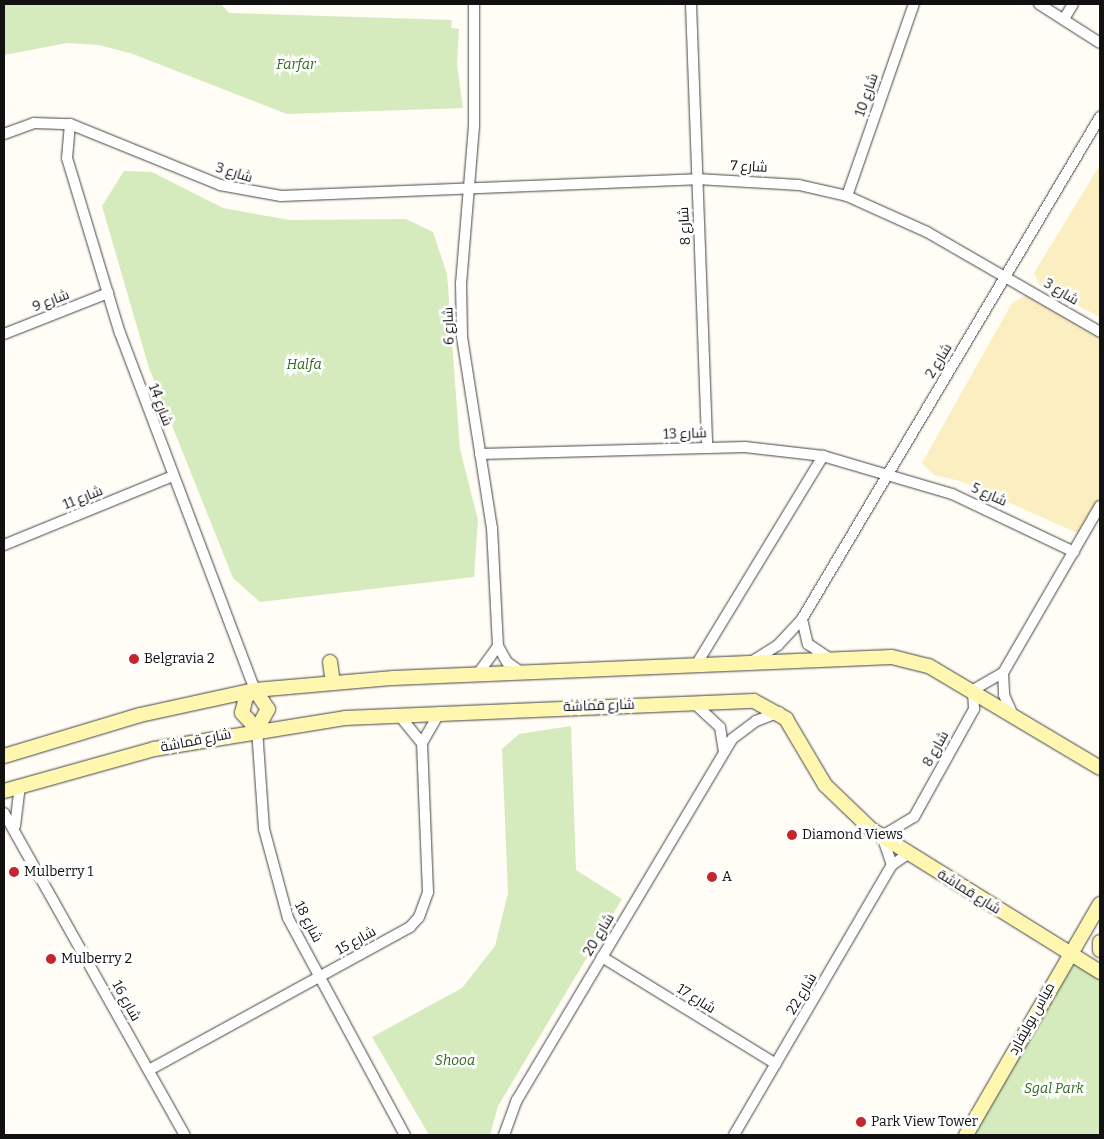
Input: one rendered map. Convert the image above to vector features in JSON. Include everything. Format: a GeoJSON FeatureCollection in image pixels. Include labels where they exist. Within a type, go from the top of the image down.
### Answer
{"type":"FeatureCollection","features":[{"type":"Feature","properties":{"kind":"street","name":"شارع 6"},"geometry":{"type":"LineString","coordinates":[[474,4],[476,82],[462,337],[492,528],[498,646]]}},
{"type":"Feature","properties":{"kind":"street","name":"شارع 8"},"geometry":{"type":"LineString","coordinates":[[691,4],[707,447]]}},
{"type":"Feature","properties":{"kind":"street","name":"شارع 10"},"geometry":{"type":"LineString","coordinates":[[847,196],[914,4]]}},
{"type":"Feature","properties":{"kind":"street"},"geometry":{"type":"LineString","coordinates":[[1039,4],[1100,43]]}},
{"type":"Feature","properties":{"kind":"street"},"geometry":{"type":"LineString","coordinates":[[1064,19],[1073,4]]}},
{"type":"Feature","properties":{"kind":"street","name":"شارع 2"},"geometry":{"type":"LineString","coordinates":[[748,663],[778,645],[802,619],[1008,276],[1100,117]]}},
{"type":"Feature","properties":{"kind":"street","name":"شارع 3"},"geometry":{"type":"LineString","coordinates":[[4,134],[34,124],[70,124],[250,193],[281,196],[469,187]]}},
{"type":"Feature","properties":{"kind":"street","name":"شارع 14"},"geometry":{"type":"LineString","coordinates":[[70,124],[67,158],[108,293],[173,476],[254,690]]}},
{"type":"Feature","properties":{"kind":"street","name":"شارع 7"},"geometry":{"type":"LineString","coordinates":[[469,187],[697,179],[766,181],[847,196],[1008,276]]}},
{"type":"Feature","properties":{"kind":"street","name":"شارع 3"},"geometry":{"type":"LineString","coordinates":[[1008,276],[1100,332]]}},
{"type":"Feature","properties":{"kind":"street","name":"شارع 9"},"geometry":{"type":"LineString","coordinates":[[4,334],[108,293]]}},
{"type":"Feature","properties":{"kind":"street","name":"شارع 13"},"geometry":{"type":"LineString","coordinates":[[480,454],[707,447],[823,456],[888,474]]}},
{"type":"Feature","properties":{"kind":"street"},"geometry":{"type":"LineString","coordinates":[[696,665],[823,456]]}},
{"type":"Feature","properties":{"kind":"street","name":"شارع 5"},"geometry":{"type":"LineString","coordinates":[[888,474],[984,507],[1074,552]]}},
{"type":"Feature","properties":{"kind":"street","name":"شارع 11"},"geometry":{"type":"LineString","coordinates":[[4,545],[173,476]]}},
{"type":"Feature","properties":{"kind":"street"},"geometry":{"type":"LineString","coordinates":[[973,690],[1003,673],[1100,506]]}},
{"type":"Feature","properties":{"kind":"street"},"geometry":{"type":"LineString","coordinates":[[802,619],[808,644],[828,658]]}},
{"type":"Feature","properties":{"kind":"street"},"geometry":{"type":"LineString","coordinates":[[477,675],[498,646],[507,662],[522,673]]}},
{"type":"Feature","properties":{"kind":"street"},"geometry":{"type":"LineString","coordinates":[[4,756],[130,717],[254,690],[333,683],[828,658],[911,660],[973,690],[1100,768]]}},
{"type":"Feature","properties":{"kind":"street"},"geometry":{"type":"LineString","coordinates":[[330,662],[333,683]]}},
{"type":"Feature","properties":{"kind":"street"},"geometry":{"type":"LineString","coordinates":[[1003,673],[1004,695],[1013,715]]}},
{"type":"Feature","properties":{"kind":"street"},"geometry":{"type":"LineString","coordinates":[[254,690],[268,709],[257,729],[244,719],[242,708],[254,690]]}},
{"type":"Feature","properties":{"kind":"street","name":"شارع 8"},"geometry":{"type":"LineString","coordinates":[[882,836],[914,816],[974,709],[973,690]]}},
{"type":"Feature","properties":{"kind":"street","name":"شارع قماشة"},"geometry":{"type":"LineString","coordinates":[[4,791],[154,749],[257,729],[399,714],[754,701],[779,712],[834,796],[882,836],[1068,954],[1100,972]]}},
{"type":"Feature","properties":{"kind":"street"},"geometry":{"type":"LineString","coordinates":[[691,703],[717,721],[724,752]]}},
{"type":"Feature","properties":{"kind":"street"},"geometry":{"type":"LineString","coordinates":[[399,714],[422,743],[440,712]]}},
{"type":"Feature","properties":{"kind":"street","name":"شارع 20"},"geometry":{"type":"LineString","coordinates":[[504,1135],[517,1100],[724,752],[742,728],[779,712]]}},
{"type":"Feature","properties":{"kind":"street","name":"شارع 18"},"geometry":{"type":"LineString","coordinates":[[257,729],[269,860],[288,918],[406,1135]]}},
{"type":"Feature","properties":{"kind":"street","name":"شارع 15"},"geometry":{"type":"LineString","coordinates":[[149,1070],[410,927],[425,905],[422,743]]}},
{"type":"Feature","properties":{"kind":"street"},"geometry":{"type":"LineString","coordinates":[[15,826],[20,785]]}},
{"type":"Feature","properties":{"kind":"street","name":"شارع 16"},"geometry":{"type":"LineString","coordinates":[[4,813],[15,826],[185,1135]]}},
{"type":"Feature","properties":{"kind":"street"},"geometry":{"type":"LineString","coordinates":[[882,836],[892,865]]}},
{"type":"Feature","properties":{"kind":"street","name":"شارع 22"},"geometry":{"type":"LineString","coordinates":[[734,1135],[892,865],[908,854]]}},
{"type":"Feature","properties":{"kind":"street","name":"مياس بوليفارد"},"geometry":{"type":"LineString","coordinates":[[966,1135],[1068,954],[1100,904]]}},
{"type":"Feature","properties":{"kind":"street"},"geometry":{"type":"LineString","coordinates":[[1100,942],[1100,950]]}},
{"type":"Feature","properties":{"kind":"street","name":"شارع 17"},"geometry":{"type":"LineString","coordinates":[[602,956],[776,1064]]}},
{"type":"Feature","properties":{"kind":"green space","name":"Farfar"},"geometry":{"type":"Polygon","coordinates":[[[4,4],[221,4],[229,13],[452,20],[451,28],[459,29],[457,65],[463,108],[287,114],[133,54],[99,45],[67,43],[4,55],[4,4]]]}},
{"type":"Feature","properties":{"kind":"green space","name":"Halfa"},"geometry":{"type":"Polygon","coordinates":[[[124,171],[152,172],[223,208],[289,220],[406,219],[433,232],[447,274],[460,449],[478,520],[474,577],[260,602],[233,578],[149,368],[102,206],[124,171]]]}},
{"type":"Feature","properties":{"kind":"green space","name":"Shooa"},"geometry":{"type":"Polygon","coordinates":[[[571,726],[576,870],[622,899],[498,1106],[490,1135],[429,1135],[372,1037],[462,988],[495,946],[508,893],[502,749],[519,734],[571,726]]]}},
{"type":"Feature","properties":{"kind":"green space","name":"Sgal Park"},"geometry":{"type":"Polygon","coordinates":[[[1072,963],[1100,979],[1100,1135],[973,1135],[1072,963]]]}},
{"type":"Feature","properties":{"kind":"sand"},"geometry":{"type":"Polygon","coordinates":[[[1100,165],[1100,317],[1040,286],[1034,273],[1100,165]]]}},
{"type":"Feature","properties":{"kind":"sand"},"geometry":{"type":"Polygon","coordinates":[[[1026,295],[1100,337],[1100,519],[1082,535],[960,481],[934,475],[922,463],[1012,303],[1026,295]]]}},
{"type":"Feature","properties":{"kind":"place","name":"Belgravia 2"},"geometry":{"type":"Point","coordinates":[134,659]}},
{"type":"Feature","properties":{"kind":"place","name":"Diamond Views"},"geometry":{"type":"Point","coordinates":[792,835]}},
{"type":"Feature","properties":{"kind":"place","name":"Mulberry 1"},"geometry":{"type":"Point","coordinates":[14,872]}},
{"type":"Feature","properties":{"kind":"place","name":"A"},"geometry":{"type":"Point","coordinates":[712,877]}},
{"type":"Feature","properties":{"kind":"place","name":"Mulberry 2"},"geometry":{"type":"Point","coordinates":[51,959]}},
{"type":"Feature","properties":{"kind":"place","name":"Park View Tower"},"geometry":{"type":"Point","coordinates":[861,1122]}}]}
